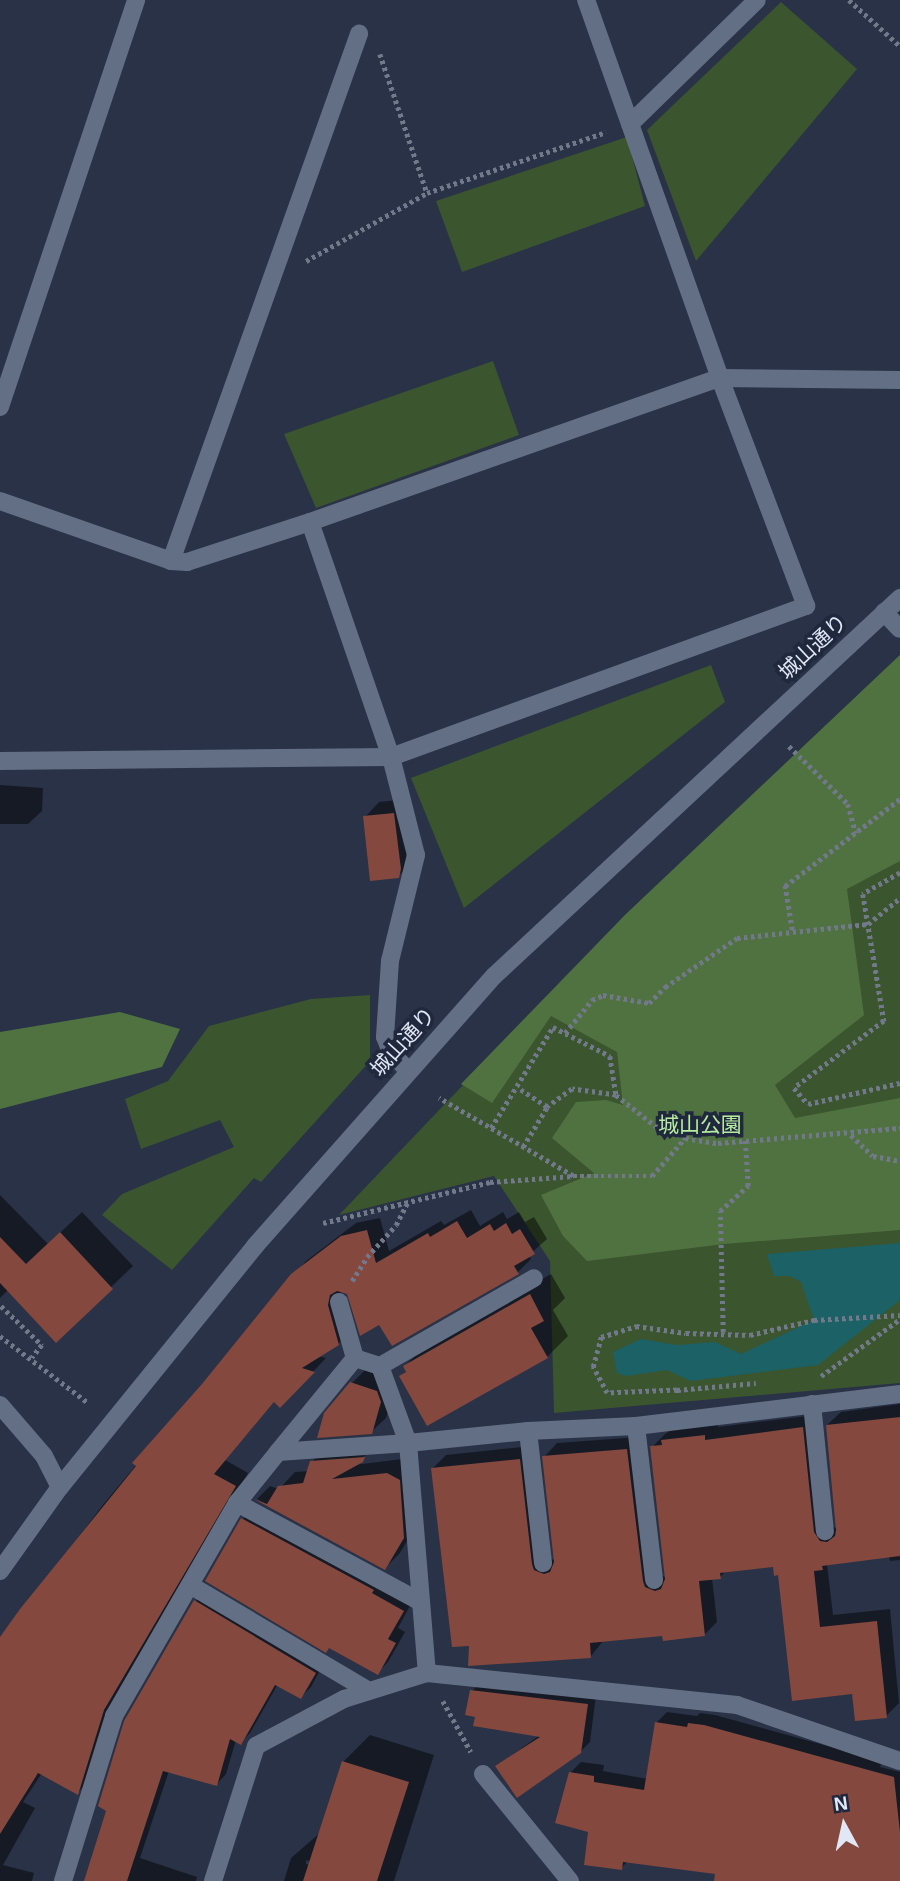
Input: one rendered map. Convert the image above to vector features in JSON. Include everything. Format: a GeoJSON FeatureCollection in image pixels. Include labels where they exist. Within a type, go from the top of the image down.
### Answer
{"type":"FeatureCollection","features":[{"type":"Feature","properties":{"kind":"street"},"geometry":{"type":"LineString","coordinates":[[0,407],[136,0]]}},
{"type":"Feature","properties":{"kind":"street"},"geometry":{"type":"LineString","coordinates":[[0,761],[391,757],[806,607],[720,378],[586,0]]}},
{"type":"Feature","properties":{"kind":"street"},"geometry":{"type":"LineString","coordinates":[[630,124],[757,0]]}},
{"type":"Feature","properties":{"kind":"street"},"geometry":{"type":"LineString","coordinates":[[171,561],[359,34]]}},
{"type":"Feature","properties":{"kind":"street"},"geometry":{"type":"LineString","coordinates":[[0,502],[171,561],[187,562],[310,522],[720,378],[900,380]]}},
{"type":"Feature","properties":{"kind":"street"},"geometry":{"type":"LineString","coordinates":[[310,522],[391,757],[416,855],[390,961],[385,1037],[392,1054],[408,1070]]}},
{"type":"Feature","properties":{"kind":"street","name":"城山通り"},"geometry":{"type":"LineString","coordinates":[[0,1571],[60,1487],[255,1246],[494,976],[900,598]]}},
{"type":"Feature","properties":{"kind":"street"},"geometry":{"type":"LineString","coordinates":[[884,612],[900,629]]}},
{"type":"Feature","properties":{"kind":"street"},"geometry":{"type":"LineString","coordinates":[[355,1358],[380,1366],[534,1278]]}},
{"type":"Feature","properties":{"kind":"street"},"geometry":{"type":"LineString","coordinates":[[339,1302],[355,1358]]}},
{"type":"Feature","properties":{"kind":"street"},"geometry":{"type":"LineString","coordinates":[[63,1881],[114,1716],[237,1503],[355,1358]]}},
{"type":"Feature","properties":{"kind":"street"},"geometry":{"type":"LineString","coordinates":[[380,1366],[408,1443],[427,1673]]}},
{"type":"Feature","properties":{"kind":"street"},"geometry":{"type":"LineString","coordinates":[[278,1452],[528,1431],[636,1426],[900,1394]]}},
{"type":"Feature","properties":{"kind":"street"},"geometry":{"type":"LineString","coordinates":[[812,1404],[825,1531]]}},
{"type":"Feature","properties":{"kind":"street"},"geometry":{"type":"LineString","coordinates":[[0,1405],[44,1456],[60,1487]]}},
{"type":"Feature","properties":{"kind":"street"},"geometry":{"type":"LineString","coordinates":[[636,1426],[654,1580]]}},
{"type":"Feature","properties":{"kind":"street"},"geometry":{"type":"LineString","coordinates":[[528,1431],[543,1563]]}},
{"type":"Feature","properties":{"kind":"street"},"geometry":{"type":"LineString","coordinates":[[237,1503],[421,1602]]}},
{"type":"Feature","properties":{"kind":"street"},"geometry":{"type":"LineString","coordinates":[[190,1585],[369,1691]]}},
{"type":"Feature","properties":{"kind":"street"},"geometry":{"type":"LineString","coordinates":[[213,1881],[256,1746],[344,1699],[427,1673],[737,1704],[900,1761]]}},
{"type":"Feature","properties":{"kind":"street"},"geometry":{"type":"LineString","coordinates":[[483,1774],[570,1881]]}},
{"type":"Feature","properties":{"kind":"path"},"geometry":{"type":"LineString","coordinates":[[849,0],[900,47]]}},
{"type":"Feature","properties":{"kind":"path"},"geometry":{"type":"LineString","coordinates":[[359,34],[380,52],[427,193]]}},
{"type":"Feature","properties":{"kind":"path"},"geometry":{"type":"LineString","coordinates":[[272,280],[427,193],[630,124]]}},
{"type":"Feature","properties":{"kind":"path"},"geometry":{"type":"LineString","coordinates":[[789,746],[848,804],[856,833]]}},
{"type":"Feature","properties":{"kind":"path"},"geometry":{"type":"LineString","coordinates":[[792,930],[785,886],[900,799]]}},
{"type":"Feature","properties":{"kind":"path"},"geometry":{"type":"LineString","coordinates":[[900,873],[863,894],[884,1021],[794,1088],[808,1104],[900,1083]]}},
{"type":"Feature","properties":{"kind":"path"},"geometry":{"type":"LineString","coordinates":[[565,1033],[592,1000],[603,995],[649,1003],[665,987],[737,938],[792,930],[868,924],[900,898]]}},
{"type":"Feature","properties":{"kind":"path"},"geometry":{"type":"LineString","coordinates":[[491,1128],[553,1027],[610,1056],[616,1096]]}},
{"type":"Feature","properties":{"kind":"path"},"geometry":{"type":"LineString","coordinates":[[517,1088],[547,1107]]}},
{"type":"Feature","properties":{"kind":"path"},"geometry":{"type":"LineString","coordinates":[[523,1147],[547,1107],[572,1089],[616,1096],[657,1127],[685,1138],[718,1143],[900,1128]]}},
{"type":"Feature","properties":{"kind":"path"},"geometry":{"type":"LineString","coordinates":[[439,1098],[573,1176]]}},
{"type":"Feature","properties":{"kind":"path"},"geometry":{"type":"LineString","coordinates":[[850,1134],[873,1156],[900,1161]]}},
{"type":"Feature","properties":{"kind":"path"},"geometry":{"type":"LineString","coordinates":[[324,1223],[490,1182],[573,1176],[652,1176],[685,1138]]}},
{"type":"Feature","properties":{"kind":"path"},"geometry":{"type":"LineString","coordinates":[[723,1332],[720,1211],[748,1186],[745,1140]]}},
{"type":"Feature","properties":{"kind":"path"},"geometry":{"type":"LineString","coordinates":[[339,1302],[367,1257],[396,1225],[407,1203]]}},
{"type":"Feature","properties":{"kind":"path"},"geometry":{"type":"LineString","coordinates":[[1,1306],[42,1345],[32,1357]]}},
{"type":"Feature","properties":{"kind":"path"},"geometry":{"type":"LineString","coordinates":[[677,1390],[607,1393],[593,1367],[601,1338],[636,1326],[686,1333],[723,1332],[750,1335],[814,1320],[900,1317]]}},
{"type":"Feature","properties":{"kind":"path"},"geometry":{"type":"LineString","coordinates":[[820,1377],[900,1317]]}},
{"type":"Feature","properties":{"kind":"path"},"geometry":{"type":"LineString","coordinates":[[0,1336],[32,1357],[87,1402]]}},
{"type":"Feature","properties":{"kind":"path"},"geometry":{"type":"LineString","coordinates":[[427,1673],[483,1774]]}},
{"type":"Feature","properties":{"kind":"green space"},"geometry":{"type":"Polygon","coordinates":[[[781,2],[857,69],[696,261],[647,130],[781,2]]]}},
{"type":"Feature","properties":{"kind":"green space"},"geometry":{"type":"Polygon","coordinates":[[[627,137],[645,206],[462,272],[436,201],[627,137]]]}},
{"type":"Feature","properties":{"kind":"green space"},"geometry":{"type":"Polygon","coordinates":[[[493,361],[519,435],[316,508],[284,434],[493,361]]]}},
{"type":"Feature","properties":{"kind":"green space","name":"城山公園"},"geometry":{"type":"Polygon","coordinates":[[[900,655],[900,1383],[554,1413],[550,1261],[494,1176],[339,1215],[625,915],[900,655]]]}},
{"type":"Feature","properties":{"kind":"green space"},"geometry":{"type":"Polygon","coordinates":[[[900,655],[900,861],[847,889],[864,1015],[775,1085],[795,1118],[900,1098],[900,1230],[724,1244],[587,1261],[563,1236],[541,1195],[594,1173],[552,1138],[576,1102],[606,1100],[623,1105],[617,1052],[551,1016],[492,1103],[461,1084],[625,915],[900,655]]]}},
{"type":"Feature","properties":{"kind":"green space"},"geometry":{"type":"Polygon","coordinates":[[[711,665],[725,702],[464,908],[411,778],[711,665]]]}},
{"type":"Feature","properties":{"kind":"green space"},"geometry":{"type":"Polygon","coordinates":[[[370,995],[370,1061],[261,1182],[254,1178],[172,1270],[102,1215],[122,1194],[234,1147],[220,1120],[141,1149],[125,1099],[168,1081],[209,1026],[311,999],[370,995]]]}},
{"type":"Feature","properties":{"kind":"green space"},"geometry":{"type":"Polygon","coordinates":[[[120,1012],[180,1029],[162,1067],[0,1109],[0,1032],[120,1012]]]}},
{"type":"Feature","properties":{"kind":"shaded area"},"geometry":{"type":"Polygon","coordinates":[[[900,1243],[900,1300],[818,1365],[691,1381],[667,1370],[626,1376],[617,1373],[613,1352],[641,1339],[677,1345],[715,1342],[741,1354],[814,1320],[801,1282],[790,1276],[774,1276],[767,1254],[900,1243]]]}},
{"type":"Feature","properties":{"kind":"building"},"geometry":{"type":"Polygon","coordinates":[[[394,813],[401,869],[399,878],[370,881],[363,816],[394,813]]]}},
{"type":"Feature","properties":{"kind":"building"},"geometry":{"type":"Polygon","coordinates":[[[457,1221],[467,1238],[490,1224],[494,1231],[506,1223],[512,1234],[520,1229],[535,1254],[514,1266],[519,1274],[392,1346],[379,1325],[360,1336],[347,1294],[337,1291],[330,1295],[328,1305],[339,1345],[302,1368],[315,1372],[280,1408],[274,1402],[214,1474],[236,1486],[104,1710],[78,1795],[38,1773],[0,1834],[0,1637],[20,1609],[136,1466],[132,1463],[202,1384],[291,1274],[341,1236],[367,1230],[376,1263],[428,1233],[430,1237],[457,1221]]]}},
{"type":"Feature","properties":{"kind":"building"},"geometry":{"type":"Polygon","coordinates":[[[60,1232],[113,1289],[56,1343],[0,1283],[0,1237],[26,1264],[60,1232]]]}},
{"type":"Feature","properties":{"kind":"building"},"geometry":{"type":"Polygon","coordinates":[[[530,1294],[544,1321],[531,1328],[548,1358],[427,1426],[399,1376],[406,1372],[403,1366],[530,1294]]]}},
{"type":"Feature","properties":{"kind":"building"},"geometry":{"type":"Polygon","coordinates":[[[350,1382],[377,1391],[381,1402],[372,1434],[317,1438],[324,1413],[350,1382]]]}},
{"type":"Feature","properties":{"kind":"building"},"geometry":{"type":"Polygon","coordinates":[[[900,1417],[900,1556],[822,1566],[823,1570],[814,1571],[820,1627],[877,1621],[887,1718],[855,1721],[852,1694],[792,1701],[778,1575],[774,1576],[773,1567],[720,1573],[721,1579],[699,1581],[705,1636],[663,1641],[662,1636],[590,1643],[591,1658],[468,1666],[469,1646],[452,1647],[431,1468],[520,1459],[532,1564],[534,1570],[544,1574],[550,1572],[554,1562],[542,1456],[627,1449],[643,1581],[645,1587],[655,1591],[661,1589],[665,1579],[650,1446],[662,1445],[661,1440],[705,1435],[705,1440],[803,1427],[814,1532],[820,1541],[827,1542],[835,1536],[836,1530],[826,1425],[900,1417]]]}},
{"type":"Feature","properties":{"kind":"building"},"geometry":{"type":"Polygon","coordinates":[[[365,1457],[363,1462],[332,1479],[387,1473],[400,1480],[404,1538],[385,1570],[254,1499],[267,1504],[278,1486],[303,1483],[310,1461],[365,1457]]]}},
{"type":"Feature","properties":{"kind":"building"},"geometry":{"type":"Polygon","coordinates":[[[241,1518],[374,1590],[372,1593],[404,1611],[388,1639],[396,1643],[378,1675],[329,1648],[326,1653],[205,1581],[241,1518]]]}},
{"type":"Feature","properties":{"kind":"building"},"geometry":{"type":"Polygon","coordinates":[[[194,1600],[316,1673],[301,1699],[275,1685],[241,1745],[230,1739],[217,1786],[163,1771],[127,1881],[84,1881],[106,1811],[98,1806],[124,1721],[194,1600]]]}},
{"type":"Feature","properties":{"kind":"building"},"geometry":{"type":"Polygon","coordinates":[[[470,1690],[588,1704],[581,1753],[517,1798],[495,1766],[540,1737],[473,1726],[475,1717],[465,1715],[470,1690]]]}},
{"type":"Feature","properties":{"kind":"building"},"geometry":{"type":"Polygon","coordinates":[[[655,1722],[687,1727],[688,1723],[704,1725],[894,1777],[900,1832],[900,1881],[714,1881],[715,1874],[623,1862],[622,1870],[584,1865],[588,1832],[555,1823],[569,1772],[594,1776],[594,1782],[644,1790],[655,1722]]]}},
{"type":"Feature","properties":{"kind":"building"},"geometry":{"type":"Polygon","coordinates":[[[342,1761],[409,1782],[377,1881],[303,1881],[342,1761]]]}}]}
